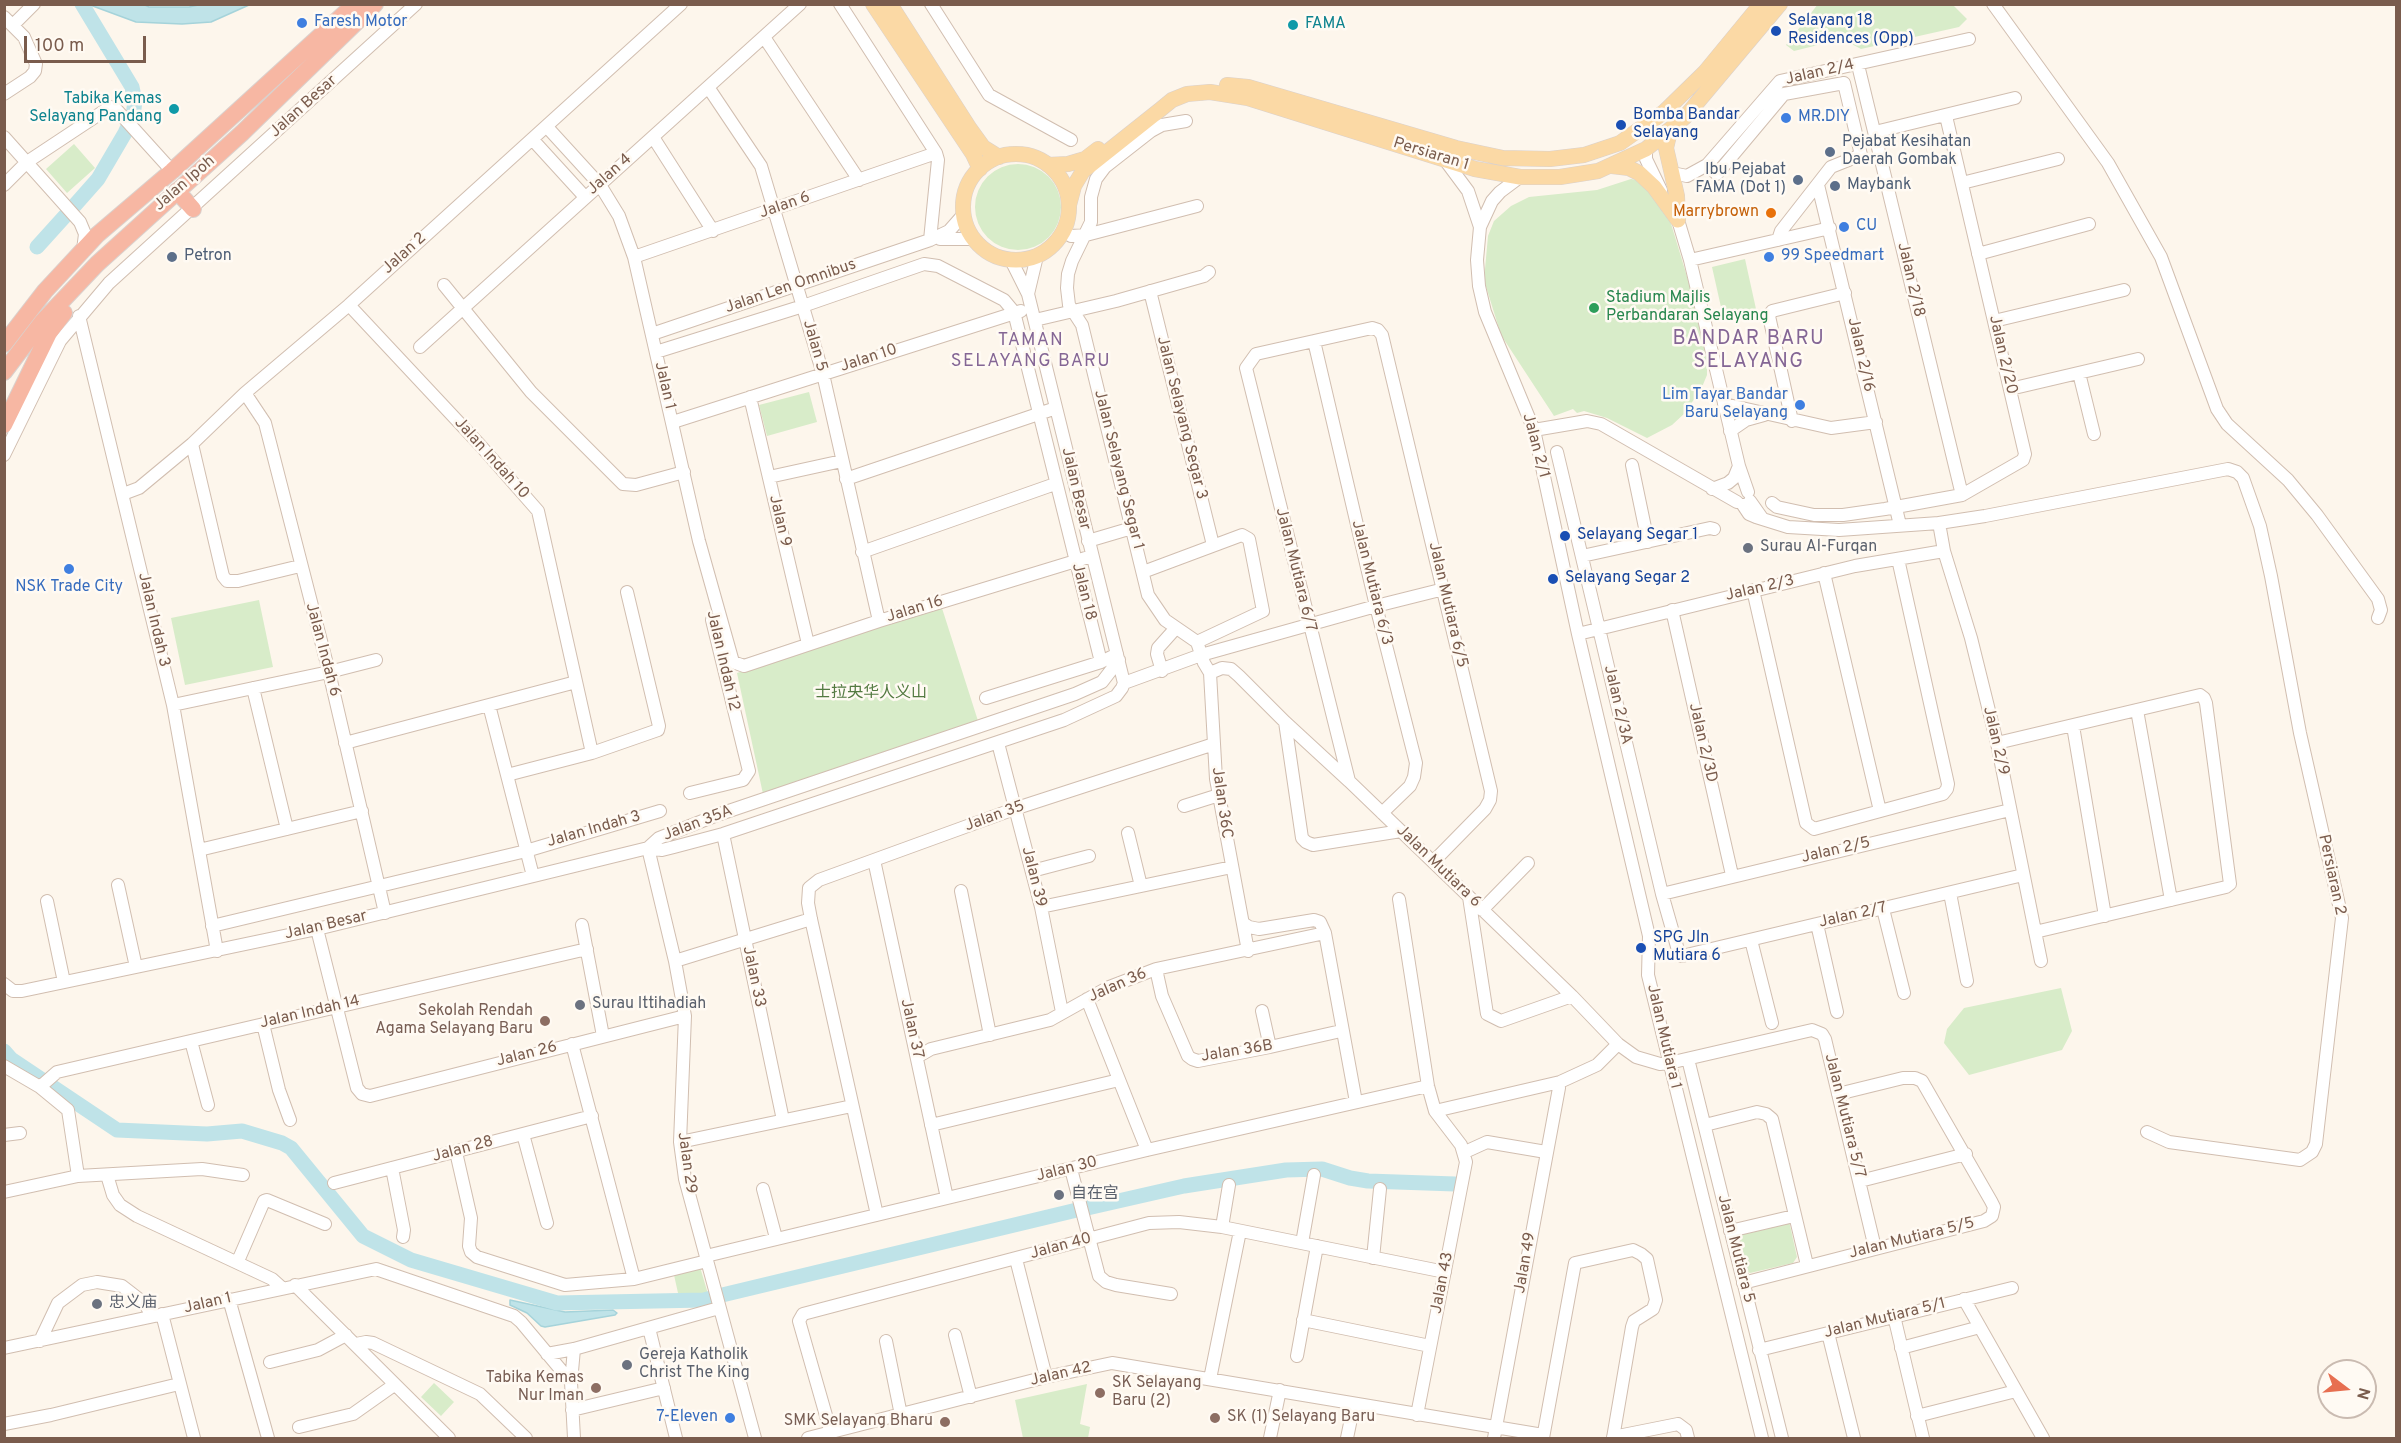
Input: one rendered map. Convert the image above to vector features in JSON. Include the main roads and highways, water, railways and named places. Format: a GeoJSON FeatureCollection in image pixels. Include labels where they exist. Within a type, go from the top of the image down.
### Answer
{"type":"FeatureCollection","features":[{"type":"Feature","properties":{"kind":"highway"},"geometry":{"type":"LineString","coordinates":[[245,106],[345,4]]}},
{"type":"Feature","properties":{"kind":"highway","name":"Jalan Ipoh"},"geometry":{"type":"LineString","coordinates":[[4,344],[45,291],[107,226],[245,106],[355,4]]}},
{"type":"Feature","properties":{"kind":"highway","name":"Jalan Ipoh"},"geometry":{"type":"LineString","coordinates":[[4,372],[42,322],[97,264],[273,104],[375,4]]}},
{"type":"Feature","properties":{"kind":"highway"},"geometry":{"type":"LineString","coordinates":[[273,104],[388,4]]}},
{"type":"Feature","properties":{"kind":"highway"},"geometry":{"type":"LineString","coordinates":[[177,191],[193,209]]}},
{"type":"Feature","properties":{"kind":"highway"},"geometry":{"type":"LineString","coordinates":[[4,424],[56,322],[149,215]]}},
{"type":"Feature","properties":{"kind":"main road","name":"Persiaran 1"},"geometry":{"type":"LineString","coordinates":[[1048,165],[1068,164],[1085,159],[1164,95],[1191,86],[1219,84],[1248,87],[1456,148],[1493,156],[1525,159],[1594,154],[1620,143],[1664,112],[1705,72],[1761,4]]}},
{"type":"Feature","properties":{"kind":"main road","name":"Persiaran 1"},"geometry":{"type":"LineString","coordinates":[[1069,205],[1074,186],[1083,171],[1166,104],[1187,94],[1210,92],[1248,98],[1475,169],[1520,177],[1570,176],[1598,171],[1646,149],[1670,131],[1685,117],[1780,4]]}},
{"type":"Feature","properties":{"kind":"main road"},"geometry":{"type":"LineString","coordinates":[[879,6],[983,147],[999,158]]}},
{"type":"Feature","properties":{"kind":"main road"},"geometry":{"type":"LineString","coordinates":[[879,6],[973,154],[980,169]]}},
{"type":"Feature","properties":{"kind":"main road"},"geometry":{"type":"LineString","coordinates":[[1646,149],[1648,138],[1689,98],[1705,72]]}},
{"type":"Feature","properties":{"kind":"main road"},"geometry":{"type":"LineString","coordinates":[[1611,166],[1629,168],[1639,173],[1654,187],[1678,220],[1679,208],[1666,148],[1670,131]]}},
{"type":"Feature","properties":{"kind":"main road"},"geometry":{"type":"LineString","coordinates":[[1016,154],[1032,157],[1048,165],[1059,176],[1066,189],[1069,205],[1068,218],[1063,231],[1057,242],[1037,256],[1024,260],[1011,260],[990,252],[974,239],[968,228],[964,214],[967,190],[980,169],[999,158],[1016,154]]}},
{"type":"Feature","properties":{"kind":"main road"},"geometry":{"type":"LineString","coordinates":[[1569,157],[1570,176]]}},
{"type":"Feature","properties":{"kind":"water"},"geometry":{"type":"Polygon","coordinates":[[[143,4],[149,7],[189,7],[203,4],[249,5],[211,22],[182,24],[136,22],[90,5],[143,4]]]}},
{"type":"Feature","properties":{"kind":"water"},"geometry":{"type":"Polygon","coordinates":[[[510,1300],[565,1312],[613,1310],[617,1313],[545,1327],[527,1313],[510,1305],[510,1300]]]}},
{"type":"Feature","properties":{"kind":"waterway"},"geometry":{"type":"LineString","coordinates":[[75,205],[98,179],[125,133],[133,116],[135,101],[132,87],[82,4]]}},
{"type":"Feature","properties":{"kind":"waterway"},"geometry":{"type":"LineString","coordinates":[[37,247],[65,216]]}},
{"type":"Feature","properties":{"kind":"waterway"},"geometry":{"type":"LineString","coordinates":[[4,1051],[11,1059],[117,1130],[207,1134],[242,1131],[282,1143],[291,1148],[363,1236],[411,1260],[557,1303],[704,1300],[715,1297]]}},
{"type":"Feature","properties":{"kind":"waterway"},"geometry":{"type":"LineString","coordinates":[[1083,1209],[1184,1186],[1286,1170],[1322,1169],[1368,1181],[1455,1184]]}},
{"type":"Feature","properties":{"kind":"waterway"},"geometry":{"type":"LineString","coordinates":[[718,1296],[1081,1209]]}},
{"type":"Feature","properties":{"kind":"place","name":"Faresh Motor"},"geometry":{"type":"Point","coordinates":[302,23]}},
{"type":"Feature","properties":{"kind":"place","name":"FAMA"},"geometry":{"type":"Point","coordinates":[1293,25]}},
{"type":"Feature","properties":{"kind":"place","name":"Selayang 18 Residences (Opp)"},"geometry":{"type":"Point","coordinates":[1776,31]}},
{"type":"Feature","properties":{"kind":"place","name":"Tabika Kemas Selayang Pandang"},"geometry":{"type":"Point","coordinates":[174,109]}},
{"type":"Feature","properties":{"kind":"place","name":"MR.DIY"},"geometry":{"type":"Point","coordinates":[1786,118]}},
{"type":"Feature","properties":{"kind":"place","name":"Bomba Bandar Selayang"},"geometry":{"type":"Point","coordinates":[1621,125]}},
{"type":"Feature","properties":{"kind":"place","name":"Pejabat Kesihatan Daerah Gombak"},"geometry":{"type":"Point","coordinates":[1830,152]}},
{"type":"Feature","properties":{"kind":"place","name":"Ibu Pejabat FAMA (Dot 1)"},"geometry":{"type":"Point","coordinates":[1798,180]}},
{"type":"Feature","properties":{"kind":"place","name":"Maybank"},"geometry":{"type":"Point","coordinates":[1835,186]}},
{"type":"Feature","properties":{"kind":"place","name":"Marrybrown"},"geometry":{"type":"Point","coordinates":[1771,213]}},
{"type":"Feature","properties":{"kind":"place","name":"CU"},"geometry":{"type":"Point","coordinates":[1844,227]}},
{"type":"Feature","properties":{"kind":"place","name":"Petron"},"geometry":{"type":"Point","coordinates":[172,257]}},
{"type":"Feature","properties":{"kind":"place","name":"99 Speedmart"},"geometry":{"type":"Point","coordinates":[1769,257]}},
{"type":"Feature","properties":{"kind":"place","name":"Stadium Majlis Perbandaran Selayang"},"geometry":{"type":"Point","coordinates":[1594,308]}},
{"type":"Feature","properties":{"kind":"place","name":"Lim Tayar Bandar Baru Selayang"},"geometry":{"type":"Point","coordinates":[1800,405]}},
{"type":"Feature","properties":{"kind":"place","name":"Selayang Segar 1"},"geometry":{"type":"Point","coordinates":[1565,536]}},
{"type":"Feature","properties":{"kind":"place","name":"Surau Al-Furqan"},"geometry":{"type":"Point","coordinates":[1748,548]}},
{"type":"Feature","properties":{"kind":"place","name":"NSK Trade City"},"geometry":{"type":"Point","coordinates":[69,569]}},
{"type":"Feature","properties":{"kind":"place","name":"Selayang Segar 2"},"geometry":{"type":"Point","coordinates":[1553,579]}},
{"type":"Feature","properties":{"kind":"place","name":"SPG Jln Mutiara 6"},"geometry":{"type":"Point","coordinates":[1641,948]}},
{"type":"Feature","properties":{"kind":"place","name":"Surau Ittihadiah"},"geometry":{"type":"Point","coordinates":[580,1005]}},
{"type":"Feature","properties":{"kind":"place","name":"Sekolah Rendah Agama Selayang Baru"},"geometry":{"type":"Point","coordinates":[545,1021]}},
{"type":"Feature","properties":{"kind":"place","name":"自在宫"},"geometry":{"type":"Point","coordinates":[1059,1195]}},
{"type":"Feature","properties":{"kind":"place","name":"忠义庙"},"geometry":{"type":"Point","coordinates":[97,1304]}},
{"type":"Feature","properties":{"kind":"place","name":"Gereja Katholik Christ The King"},"geometry":{"type":"Point","coordinates":[627,1365]}},
{"type":"Feature","properties":{"kind":"place","name":"Tabika Kemas Nur Iman"},"geometry":{"type":"Point","coordinates":[596,1388]}},
{"type":"Feature","properties":{"kind":"place","name":"SK Selayang Baru (2)"},"geometry":{"type":"Point","coordinates":[1100,1393]}},
{"type":"Feature","properties":{"kind":"place","name":"7-Eleven"},"geometry":{"type":"Point","coordinates":[730,1418]}},
{"type":"Feature","properties":{"kind":"place","name":"SK (1) Selayang Baru"},"geometry":{"type":"Point","coordinates":[1215,1418]}},
{"type":"Feature","properties":{"kind":"place","name":"SMK Selayang Bharu"},"geometry":{"type":"Point","coordinates":[945,1422]}},
{"type":"Feature","properties":{"kind":"district","name":"TAMAN SELAYANG BARU"},"geometry":{"type":"Point","coordinates":[1031,351]}},
{"type":"Feature","properties":{"kind":"district","name":"BANDAR BARU SELAYANG"},"geometry":{"type":"Point","coordinates":[1749,352]}},
{"type":"Feature","properties":{"kind":"park label","name":"士拉央华人义山"},"geometry":{"type":"Point","coordinates":[871,694]}}]}
